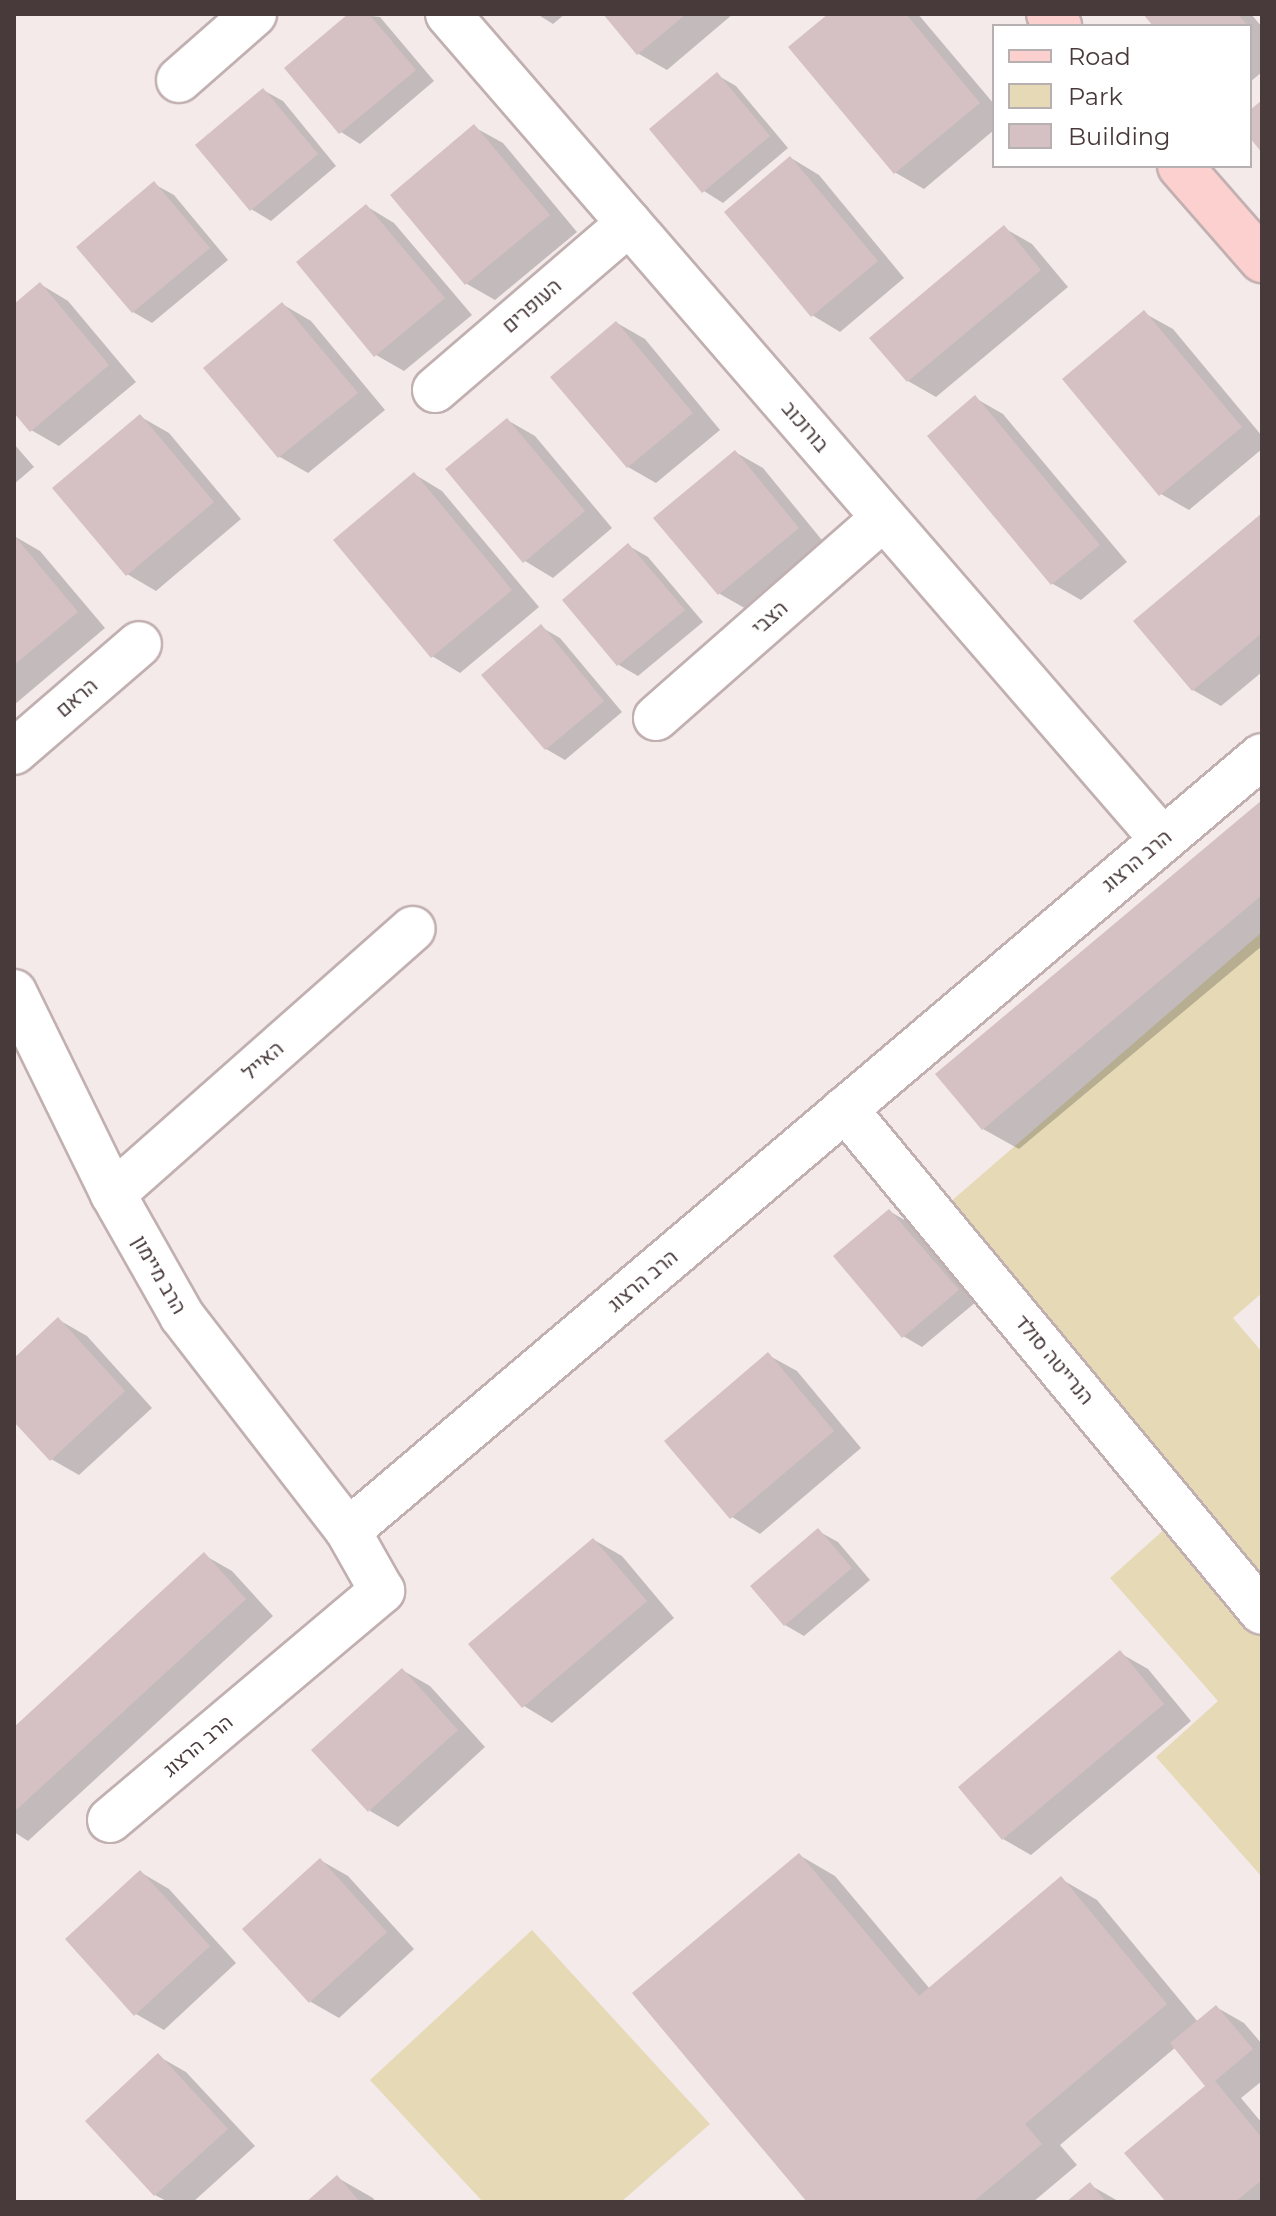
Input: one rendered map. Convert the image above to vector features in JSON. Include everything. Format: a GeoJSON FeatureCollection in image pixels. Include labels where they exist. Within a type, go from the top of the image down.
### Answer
{"type":"FeatureCollection","features":[{"type":"Feature","properties":{"kind":"street"},"geometry":{"type":"LineString","coordinates":[[179,80],[254,14]]}},
{"type":"Feature","properties":{"kind":"street","name":"בורוכוב"},"geometry":{"type":"LineString","coordinates":[[448,14],[1163,840]]}},
{"type":"Feature","properties":{"kind":"street"},"geometry":{"type":"LineString","coordinates":[[1182,168],[1262,260]]}},
{"type":"Feature","properties":{"kind":"street","name":"העופרים"},"geometry":{"type":"LineString","coordinates":[[435,390],[629,223]]}},
{"type":"Feature","properties":{"kind":"street","name":"הצבי"},"geometry":{"type":"LineString","coordinates":[[656,718],[884,518]]}},
{"type":"Feature","properties":{"kind":"street","name":"הראם"},"geometry":{"type":"LineString","coordinates":[[14,752],[139,644]]}},
{"type":"Feature","properties":{"kind":"street","name":"הרב הרצוג"},"geometry":{"type":"LineString","coordinates":[[110,1820],[382,1591],[348,1531],[1262,756]]}},
{"type":"Feature","properties":{"kind":"street","name":"האייל"},"geometry":{"type":"LineString","coordinates":[[113,1194],[413,929]]}},
{"type":"Feature","properties":{"kind":"street","name":"הרב מיימון"},"geometry":{"type":"LineString","coordinates":[[14,992],[113,1194],[182,1316],[348,1531]]}},
{"type":"Feature","properties":{"kind":"street","name":"הנרייטה סולד"},"geometry":{"type":"LineString","coordinates":[[845,1109],[1262,1612]]}},
{"type":"Feature","properties":{"kind":"green space"},"geometry":{"type":"Polygon","coordinates":[[[1262,932],[1262,1293],[1233,1318],[1262,1352],[1262,1581],[941,1210],[1262,932]]]}},
{"type":"Feature","properties":{"kind":"green space"},"geometry":{"type":"Polygon","coordinates":[[[1167,1527],[1262,1636],[1262,1877],[1156,1757],[1218,1701],[1110,1578],[1167,1527]]]}},
{"type":"Feature","properties":{"kind":"green space"},"geometry":{"type":"Polygon","coordinates":[[[532,1930],[710,2124],[621,2202],[483,2202],[370,2080],[532,1930]]]}},
{"type":"Feature","properties":{"kind":"building"},"geometry":{"type":"Polygon","coordinates":[[[348,14],[369,14],[416,70],[339,134],[284,68],[348,14]]]}},
{"type":"Feature","properties":{"kind":"building"},"geometry":{"type":"Polygon","coordinates":[[[603,14],[686,14],[637,55],[603,14]]]}},
{"type":"Feature","properties":{"kind":"building"},"geometry":{"type":"Polygon","coordinates":[[[828,14],[906,14],[980,103],[894,174],[788,47],[828,14]]]}},
{"type":"Feature","properties":{"kind":"building"},"geometry":{"type":"Polygon","coordinates":[[[1143,14],[1238,14],[1246,24],[1151,24],[1143,14]]]}},
{"type":"Feature","properties":{"kind":"building"},"geometry":{"type":"Polygon","coordinates":[[[717,72],[770,136],[702,193],[649,129],[717,72]]]}},
{"type":"Feature","properties":{"kind":"building"},"geometry":{"type":"Polygon","coordinates":[[[263,88],[318,154],[250,211],[195,145],[263,88]]]}},
{"type":"Feature","properties":{"kind":"building"},"geometry":{"type":"Polygon","coordinates":[[[1262,100],[1262,153],[1252,140],[1252,108],[1262,100]]]}},
{"type":"Feature","properties":{"kind":"building"},"geometry":{"type":"Polygon","coordinates":[[[474,124],[550,215],[465,285],[390,195],[474,124]]]}},
{"type":"Feature","properties":{"kind":"building"},"geometry":{"type":"Polygon","coordinates":[[[790,156],[878,261],[811,317],[724,212],[790,156]]]}},
{"type":"Feature","properties":{"kind":"building"},"geometry":{"type":"Polygon","coordinates":[[[154,181],[210,248],[132,313],[76,247],[154,181]]]}},
{"type":"Feature","properties":{"kind":"building"},"geometry":{"type":"Polygon","coordinates":[[[366,204],[445,298],[374,357],[296,262],[366,204]]]}},
{"type":"Feature","properties":{"kind":"building"},"geometry":{"type":"Polygon","coordinates":[[[1004,225],[1041,270],[907,382],[869,338],[1004,225]]]}},
{"type":"Feature","properties":{"kind":"building"},"geometry":{"type":"Polygon","coordinates":[[[40,282],[109,365],[30,432],[14,413],[14,304],[40,282]]]}},
{"type":"Feature","properties":{"kind":"building"},"geometry":{"type":"Polygon","coordinates":[[[282,302],[358,393],[278,458],[203,368],[282,302]]]}},
{"type":"Feature","properties":{"kind":"building"},"geometry":{"type":"Polygon","coordinates":[[[1144,310],[1242,427],[1159,496],[1062,379],[1144,310]]]}},
{"type":"Feature","properties":{"kind":"building"},"geometry":{"type":"Polygon","coordinates":[[[616,321],[693,413],[627,468],[550,377],[616,321]]]}},
{"type":"Feature","properties":{"kind":"building"},"geometry":{"type":"Polygon","coordinates":[[[975,395],[1100,545],[1051,585],[927,436],[975,395]]]}},
{"type":"Feature","properties":{"kind":"building"},"geometry":{"type":"Polygon","coordinates":[[[140,414],[214,502],[126,576],[52,488],[140,414]]]}},
{"type":"Feature","properties":{"kind":"building"},"geometry":{"type":"Polygon","coordinates":[[[507,418],[585,511],[523,563],[445,469],[507,418]]]}},
{"type":"Feature","properties":{"kind":"building"},"geometry":{"type":"Polygon","coordinates":[[[735,450],[799,528],[718,595],[653,518],[735,450]]]}},
{"type":"Feature","properties":{"kind":"building"},"geometry":{"type":"Polygon","coordinates":[[[414,472],[512,590],[431,658],[333,540],[414,472]]]}},
{"type":"Feature","properties":{"kind":"building"},"geometry":{"type":"Polygon","coordinates":[[[1262,513],[1262,633],[1192,691],[1133,621],[1262,513]]]}},
{"type":"Feature","properties":{"kind":"building"},"geometry":{"type":"Polygon","coordinates":[[[14,535],[78,612],[14,665],[14,535]]]}},
{"type":"Feature","properties":{"kind":"building"},"geometry":{"type":"Polygon","coordinates":[[[628,543],[685,610],[617,666],[562,600],[628,543]]]}},
{"type":"Feature","properties":{"kind":"building"},"geometry":{"type":"Polygon","coordinates":[[[541,624],[604,701],[545,750],[481,675],[541,624]]]}},
{"type":"Feature","properties":{"kind":"building"},"geometry":{"type":"Polygon","coordinates":[[[1262,800],[1262,895],[982,1130],[935,1074],[1262,800]]]}},
{"type":"Feature","properties":{"kind":"building"},"geometry":{"type":"Polygon","coordinates":[[[889,1209],[959,1290],[902,1338],[833,1256],[889,1209]]]}},
{"type":"Feature","properties":{"kind":"building"},"geometry":{"type":"Polygon","coordinates":[[[58,1317],[125,1391],[50,1461],[14,1422],[14,1358],[58,1317]]]}},
{"type":"Feature","properties":{"kind":"building"},"geometry":{"type":"Polygon","coordinates":[[[768,1352],[834,1431],[730,1519],[664,1441],[768,1352]]]}},
{"type":"Feature","properties":{"kind":"building"},"geometry":{"type":"Polygon","coordinates":[[[818,1528],[852,1568],[784,1626],[750,1586],[818,1528]]]}},
{"type":"Feature","properties":{"kind":"building"},"geometry":{"type":"Polygon","coordinates":[[[593,1538],[647,1601],[522,1708],[468,1644],[593,1538]]]}},
{"type":"Feature","properties":{"kind":"building"},"geometry":{"type":"Polygon","coordinates":[[[204,1552],[246,1599],[14,1812],[14,1727],[204,1552]]]}},
{"type":"Feature","properties":{"kind":"building"},"geometry":{"type":"Polygon","coordinates":[[[1120,1650],[1164,1704],[1002,1840],[958,1787],[1120,1650]]]}},
{"type":"Feature","properties":{"kind":"building"},"geometry":{"type":"Polygon","coordinates":[[[402,1668],[458,1730],[368,1812],[311,1750],[402,1668]]]}},
{"type":"Feature","properties":{"kind":"building"},"geometry":{"type":"Polygon","coordinates":[[[799,1853],[919,1996],[1061,1876],[1167,2004],[1025,2124],[1042,2144],[973,2202],[807,2202],[632,1993],[799,1853]]]}},
{"type":"Feature","properties":{"kind":"building"},"geometry":{"type":"Polygon","coordinates":[[[320,1858],[387,1932],[309,2003],[242,1929],[320,1858]]]}},
{"type":"Feature","properties":{"kind":"building"},"geometry":{"type":"Polygon","coordinates":[[[140,1870],[210,1946],[134,2016],[65,1939],[140,1870]]]}},
{"type":"Feature","properties":{"kind":"building"},"geometry":{"type":"Polygon","coordinates":[[[1216,2005],[1253,2049],[1215,2081],[1262,2138],[1262,2180],[1235,2202],[1166,2202],[1124,2153],[1205,2086],[1170,2043],[1216,2005]]]}},
{"type":"Feature","properties":{"kind":"building"},"geometry":{"type":"Polygon","coordinates":[[[158,2053],[228,2129],[154,2196],[85,2121],[158,2053]]]}},
{"type":"Feature","properties":{"kind":"building"},"geometry":{"type":"Polygon","coordinates":[[[337,2175],[360,2202],[306,2202],[337,2175]]]}},
{"type":"Feature","properties":{"kind":"building"},"geometry":{"type":"Polygon","coordinates":[[[1090,2182],[1106,2202],[1066,2202],[1090,2182]]]}}]}
